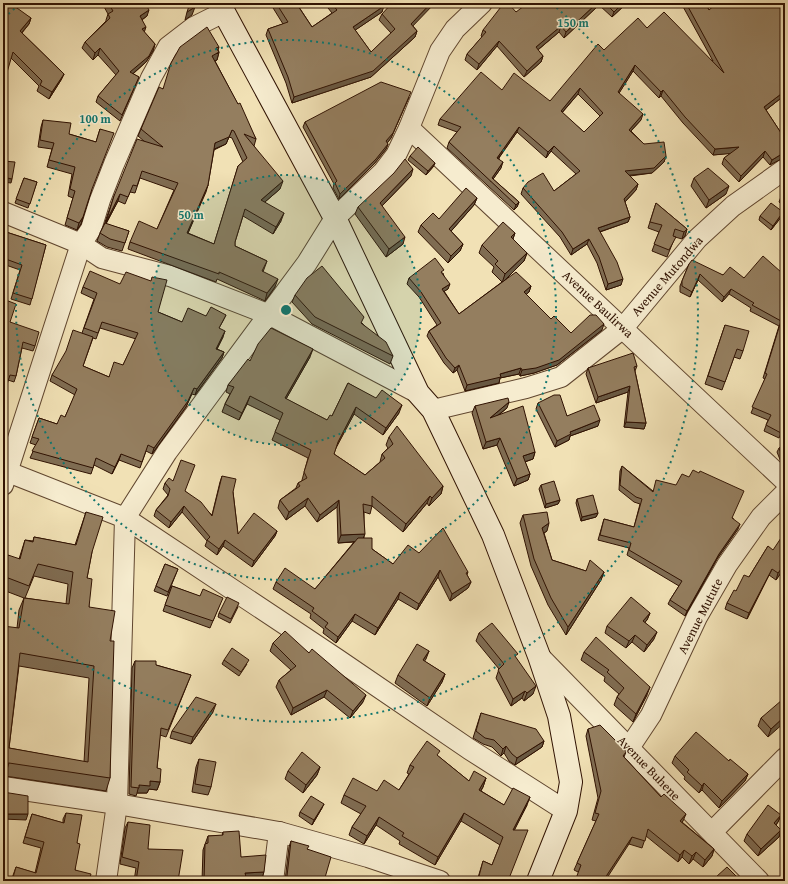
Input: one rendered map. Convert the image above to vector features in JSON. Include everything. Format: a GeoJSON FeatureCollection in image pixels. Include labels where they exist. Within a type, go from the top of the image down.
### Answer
{"type":"FeatureCollection","features":[{"type":"Feature","properties":{"kind":"main road"},"geometry":{"type":"LineString","coordinates":[[222,8],[335,218],[418,393],[434,410],[493,535],[539,656],[559,716],[570,782],[566,811],[538,881]]}},
{"type":"Feature","properties":{"kind":"street"},"geometry":{"type":"LineString","coordinates":[[106,881],[117,804],[125,518],[167,452],[270,315],[307,263],[335,218],[383,172],[396,155],[409,128],[440,51],[455,29],[482,3]]}},
{"type":"Feature","properties":{"kind":"street"},"geometry":{"type":"LineString","coordinates":[[222,8],[168,47],[151,78],[114,164],[91,229],[81,244],[4,476],[125,518],[337,658],[469,749],[566,811]]}},
{"type":"Feature","properties":{"kind":"street","name":"Avenue Baulirwa"},"geometry":{"type":"LineString","coordinates":[[409,128],[785,481]]}},
{"type":"Feature","properties":{"kind":"street","name":"Avenue Mutondwa"},"geometry":{"type":"LineString","coordinates":[[434,410],[526,388],[561,377],[623,328],[697,239],[733,206],[785,169]]}},
{"type":"Feature","properties":{"kind":"street"},"geometry":{"type":"LineString","coordinates":[[3,212],[81,244],[102,258],[170,276],[270,315],[418,393]]}},
{"type":"Feature","properties":{"kind":"street","name":"Avenue Mutute"},"geometry":{"type":"LineString","coordinates":[[630,748],[651,715],[697,617],[727,565],[762,517],[785,493]]}},
{"type":"Feature","properties":{"kind":"street","name":"Avenue Buhene"},"geometry":{"type":"LineString","coordinates":[[539,656],[759,881]]}},
{"type":"Feature","properties":{"kind":"street"},"geometry":{"type":"LineString","coordinates":[[712,832],[785,758]]}},
{"type":"Feature","properties":{"kind":"street"},"geometry":{"type":"LineString","coordinates":[[3,787],[117,804],[279,832],[368,857],[440,881]]}},
{"type":"Feature","properties":{"kind":"street"},"geometry":{"type":"LineString","coordinates":[[273,881],[279,832]]}},
{"type":"Feature","properties":{"kind":"building"},"geometry":{"type":"Polygon","coordinates":[[[3,3],[10,3],[31,18],[20,31],[64,74],[52,92],[40,85],[42,81],[13,52],[3,86],[3,3]]]}},
{"type":"Feature","properties":{"kind":"building"},"geometry":{"type":"Polygon","coordinates":[[[108,3],[145,3],[149,10],[140,16],[146,27],[142,29],[155,44],[149,56],[130,72],[139,77],[122,115],[98,96],[119,71],[100,48],[95,53],[85,42],[110,18],[108,14],[113,11],[108,3]]]}},
{"type":"Feature","properties":{"kind":"building"},"geometry":{"type":"Polygon","coordinates":[[[190,3],[192,3],[195,7],[187,12],[190,3]]]}},
{"type":"Feature","properties":{"kind":"building"},"geometry":{"type":"Polygon","coordinates":[[[276,3],[296,3],[312,27],[337,10],[331,3],[382,3],[384,6],[353,27],[371,52],[395,29],[382,14],[392,3],[431,3],[411,24],[417,31],[373,71],[294,97],[288,77],[268,29],[288,22],[276,3]]]}},
{"type":"Feature","properties":{"kind":"building"},"geometry":{"type":"Polygon","coordinates":[[[504,3],[508,3],[516,12],[528,3],[561,3],[563,6],[566,3],[597,3],[566,32],[561,26],[536,47],[543,56],[527,71],[499,41],[479,64],[467,54],[486,32],[483,30],[504,3]]]}},
{"type":"Feature","properties":{"kind":"building"},"geometry":{"type":"Polygon","coordinates":[[[605,3],[623,3],[614,12],[605,3]]]}},
{"type":"Feature","properties":{"kind":"building"},"geometry":{"type":"Polygon","coordinates":[[[686,3],[705,3],[709,10],[717,3],[785,3],[785,91],[764,107],[785,139],[785,152],[772,160],[765,151],[741,176],[724,158],[739,147],[715,149],[685,117],[663,90],[661,92],[635,65],[618,92],[643,114],[629,130],[644,144],[664,142],[666,156],[654,168],[625,171],[638,184],[624,199],[630,217],[598,228],[617,262],[623,279],[608,284],[599,257],[589,239],[573,249],[562,232],[523,188],[528,182],[543,173],[554,191],[580,171],[554,146],[548,152],[519,127],[497,158],[503,162],[492,178],[519,202],[516,205],[449,142],[461,127],[440,119],[481,72],[502,90],[514,73],[550,101],[598,44],[604,50],[638,18],[647,28],[664,12],[724,73],[686,3]],[[580,88],[561,111],[584,132],[603,113],[580,88]]]}},
{"type":"Feature","properties":{"kind":"building"},"geometry":{"type":"Polygon","coordinates":[[[207,27],[219,47],[216,48],[219,52],[212,56],[238,104],[240,103],[256,139],[244,134],[283,181],[261,200],[284,213],[276,227],[245,209],[235,242],[235,246],[267,261],[262,271],[278,279],[267,293],[219,272],[219,274],[130,242],[139,221],[157,229],[178,183],[142,171],[137,186],[133,185],[128,197],[120,194],[106,222],[114,196],[137,139],[163,147],[141,129],[159,87],[163,89],[171,63],[180,47],[207,27]],[[232,130],[229,137],[215,143],[208,185],[187,233],[214,244],[238,166],[247,158],[234,131],[232,130]]]}},
{"type":"Feature","properties":{"kind":"building"},"geometry":{"type":"Polygon","coordinates":[[[381,82],[411,92],[393,133],[386,141],[388,144],[376,159],[340,194],[335,183],[337,181],[305,122],[381,82]]]}},
{"type":"Feature","properties":{"kind":"building"},"geometry":{"type":"Polygon","coordinates":[[[43,120],[71,123],[69,134],[96,142],[100,129],[114,133],[92,189],[83,217],[79,223],[67,218],[75,191],[70,189],[75,167],[49,160],[54,143],[40,140],[43,120]]]}},
{"type":"Feature","properties":{"kind":"building"},"geometry":{"type":"Polygon","coordinates":[[[418,147],[435,163],[428,171],[410,156],[418,147]]]}},
{"type":"Feature","properties":{"kind":"building"},"geometry":{"type":"Polygon","coordinates":[[[405,159],[413,169],[380,203],[405,237],[389,249],[358,207],[394,173],[405,159]]]}},
{"type":"Feature","properties":{"kind":"building"},"geometry":{"type":"Polygon","coordinates":[[[3,161],[15,162],[12,179],[3,177],[3,161]]]}},
{"type":"Feature","properties":{"kind":"building"},"geometry":{"type":"Polygon","coordinates":[[[708,168],[729,186],[709,200],[694,178],[708,168]]]}},
{"type":"Feature","properties":{"kind":"building"},"geometry":{"type":"Polygon","coordinates":[[[24,178],[37,182],[30,204],[16,199],[24,178]]]}},
{"type":"Feature","properties":{"kind":"building"},"geometry":{"type":"Polygon","coordinates":[[[466,188],[477,198],[449,229],[463,244],[451,256],[421,225],[433,213],[439,219],[466,188]]]}},
{"type":"Feature","properties":{"kind":"building"},"geometry":{"type":"Polygon","coordinates":[[[785,190],[785,197],[782,194],[785,190]]]}},
{"type":"Feature","properties":{"kind":"building"},"geometry":{"type":"Polygon","coordinates":[[[656,203],[687,229],[684,232],[675,229],[673,236],[676,237],[669,250],[654,244],[662,225],[650,222],[656,203]]]}},
{"type":"Feature","properties":{"kind":"building"},"geometry":{"type":"Polygon","coordinates":[[[771,203],[783,212],[773,226],[760,216],[771,203]]]}},
{"type":"Feature","properties":{"kind":"building"},"geometry":{"type":"Polygon","coordinates":[[[503,222],[515,233],[511,237],[527,253],[505,274],[495,264],[498,261],[482,245],[503,222]]]}},
{"type":"Feature","properties":{"kind":"building"},"geometry":{"type":"Polygon","coordinates":[[[105,223],[129,231],[125,243],[110,239],[100,233],[105,223]]]}},
{"type":"Feature","properties":{"kind":"building"},"geometry":{"type":"Polygon","coordinates":[[[3,231],[46,245],[32,299],[13,293],[22,265],[3,258],[3,231]]]}},
{"type":"Feature","properties":{"kind":"building"},"geometry":{"type":"Polygon","coordinates":[[[763,256],[781,272],[784,267],[785,268],[785,424],[781,433],[766,425],[771,415],[752,407],[767,374],[765,373],[781,321],[752,305],[754,303],[731,289],[724,297],[700,274],[692,292],[682,286],[682,281],[692,260],[723,275],[730,267],[744,278],[763,256]]]}},
{"type":"Feature","properties":{"kind":"building"},"geometry":{"type":"Polygon","coordinates":[[[435,258],[444,270],[441,272],[450,284],[442,289],[459,314],[516,272],[531,286],[524,292],[551,319],[554,316],[571,333],[590,315],[596,315],[604,324],[559,360],[536,368],[522,370],[521,368],[500,374],[501,377],[467,385],[459,365],[455,368],[446,358],[429,331],[441,323],[421,292],[409,278],[435,258]]]}},
{"type":"Feature","properties":{"kind":"building"},"geometry":{"type":"Polygon","coordinates":[[[322,266],[364,317],[361,323],[386,342],[393,356],[315,317],[295,295],[307,278],[322,266]]]}},
{"type":"Feature","properties":{"kind":"building"},"geometry":{"type":"Polygon","coordinates":[[[90,271],[120,284],[126,272],[151,281],[152,277],[167,280],[158,312],[182,322],[188,308],[206,316],[211,307],[226,315],[219,328],[225,331],[216,349],[224,352],[197,389],[194,388],[188,401],[154,448],[148,445],[142,462],[121,454],[115,467],[96,458],[93,468],[32,451],[39,439],[32,437],[39,418],[57,424],[61,415],[65,417],[77,389],[52,375],[66,351],[73,330],[93,337],[83,366],[109,377],[114,362],[123,365],[138,333],[102,322],[98,333],[84,328],[97,293],[83,287],[90,271]]]}},
{"type":"Feature","properties":{"kind":"building"},"geometry":{"type":"Polygon","coordinates":[[[3,299],[16,304],[10,322],[39,332],[35,346],[23,342],[16,376],[10,375],[3,397],[3,299]]]}},
{"type":"Feature","properties":{"kind":"building"},"geometry":{"type":"Polygon","coordinates":[[[725,325],[749,331],[743,351],[737,349],[725,382],[708,376],[725,325]]]}},
{"type":"Feature","properties":{"kind":"building"},"geometry":{"type":"Polygon","coordinates":[[[271,328],[313,349],[285,398],[327,420],[330,415],[332,416],[348,383],[376,398],[382,390],[402,405],[386,428],[356,407],[338,442],[334,454],[365,475],[385,458],[382,454],[393,444],[389,437],[397,426],[443,486],[432,498],[430,496],[406,524],[372,496],[372,506],[363,504],[365,534],[341,535],[339,500],[320,515],[308,498],[289,512],[280,500],[300,486],[298,483],[307,478],[304,472],[311,450],[275,432],[283,413],[250,396],[242,413],[225,404],[234,387],[228,385],[248,359],[250,361],[258,344],[271,328]]]}},
{"type":"Feature","properties":{"kind":"building"},"geometry":{"type":"Polygon","coordinates":[[[633,353],[637,366],[634,367],[646,423],[626,422],[630,386],[598,397],[588,368],[633,353]]]}},
{"type":"Feature","properties":{"kind":"building"},"geometry":{"type":"Polygon","coordinates":[[[554,395],[560,395],[567,416],[594,405],[600,420],[570,432],[571,434],[557,441],[538,403],[554,395]]]}},
{"type":"Feature","properties":{"kind":"building"},"geometry":{"type":"Polygon","coordinates":[[[508,398],[509,402],[490,418],[523,406],[535,452],[523,456],[530,474],[517,479],[500,438],[486,442],[475,406],[508,398]]]}},
{"type":"Feature","properties":{"kind":"building"},"geometry":{"type":"Polygon","coordinates":[[[785,445],[785,460],[779,448],[785,445]]]}},
{"type":"Feature","properties":{"kind":"building"},"geometry":{"type":"Polygon","coordinates":[[[181,460],[195,465],[185,491],[201,502],[212,516],[222,476],[236,479],[233,492],[238,534],[254,513],[277,531],[254,561],[225,540],[219,549],[207,540],[210,537],[184,506],[171,522],[156,510],[168,496],[170,489],[165,483],[169,478],[173,481],[181,460]]]}},
{"type":"Feature","properties":{"kind":"building"},"geometry":{"type":"Polygon","coordinates":[[[622,466],[653,492],[656,480],[676,485],[682,474],[689,477],[693,470],[699,473],[700,471],[744,491],[732,518],[740,524],[719,554],[687,611],[670,600],[682,581],[629,550],[631,543],[600,535],[604,519],[634,527],[642,499],[636,497],[620,485],[622,466]]]}},
{"type":"Feature","properties":{"kind":"building"},"geometry":{"type":"Polygon","coordinates":[[[554,481],[560,500],[546,504],[541,485],[554,481]]]}},
{"type":"Feature","properties":{"kind":"building"},"geometry":{"type":"Polygon","coordinates":[[[593,495],[598,513],[582,517],[577,499],[593,495]]]}},
{"type":"Feature","properties":{"kind":"building"},"geometry":{"type":"Polygon","coordinates":[[[86,512],[103,517],[92,552],[87,578],[92,579],[89,607],[115,611],[110,641],[114,641],[110,778],[9,763],[3,764],[3,626],[19,628],[24,598],[69,604],[73,572],[38,564],[29,586],[3,576],[3,567],[8,555],[20,559],[25,540],[33,542],[34,537],[76,545],[86,512]],[[20,653],[9,748],[88,762],[94,666],[20,653]]]}},
{"type":"Feature","properties":{"kind":"building"},"geometry":{"type":"Polygon","coordinates":[[[547,512],[549,523],[542,528],[552,560],[586,571],[590,560],[604,572],[568,627],[551,598],[534,559],[523,515],[547,512]]]}},
{"type":"Feature","properties":{"kind":"building"},"geometry":{"type":"Polygon","coordinates":[[[443,528],[468,572],[466,573],[471,582],[452,594],[440,570],[419,604],[400,592],[378,628],[355,614],[338,637],[325,627],[328,623],[312,611],[314,608],[276,582],[285,568],[315,589],[358,538],[372,538],[372,549],[393,564],[408,545],[419,553],[443,528]]]}},
{"type":"Feature","properties":{"kind":"building"},"geometry":{"type":"Polygon","coordinates":[[[785,532],[785,564],[778,573],[772,569],[749,613],[727,603],[734,590],[736,591],[744,575],[749,577],[768,546],[773,550],[785,532]]]}},
{"type":"Feature","properties":{"kind":"building"},"geometry":{"type":"Polygon","coordinates":[[[165,564],[178,569],[168,592],[156,586],[165,564]]]}},
{"type":"Feature","properties":{"kind":"building"},"geometry":{"type":"Polygon","coordinates":[[[172,586],[200,596],[203,589],[223,598],[213,621],[165,605],[172,586]]]}},
{"type":"Feature","properties":{"kind":"building"},"geometry":{"type":"Polygon","coordinates":[[[227,597],[239,603],[231,619],[219,613],[227,597]]]}},
{"type":"Feature","properties":{"kind":"building"},"geometry":{"type":"Polygon","coordinates":[[[631,597],[650,613],[643,621],[657,632],[647,645],[635,635],[629,641],[607,626],[631,597]]]}},
{"type":"Feature","properties":{"kind":"building"},"geometry":{"type":"Polygon","coordinates":[[[492,623],[518,654],[515,656],[536,686],[527,693],[525,691],[513,699],[498,670],[504,664],[479,633],[492,623]]]}},
{"type":"Feature","properties":{"kind":"building"},"geometry":{"type":"Polygon","coordinates":[[[285,631],[309,653],[312,649],[366,695],[353,711],[327,690],[293,708],[279,680],[296,666],[273,643],[285,631]]]}},
{"type":"Feature","properties":{"kind":"building"},"geometry":{"type":"Polygon","coordinates":[[[596,637],[650,687],[636,714],[617,697],[624,688],[607,672],[609,670],[584,652],[596,637]]]}},
{"type":"Feature","properties":{"kind":"building"},"geometry":{"type":"Polygon","coordinates":[[[417,644],[429,651],[423,660],[445,674],[430,698],[398,675],[417,644]]]}},
{"type":"Feature","properties":{"kind":"building"},"geometry":{"type":"Polygon","coordinates":[[[232,648],[249,660],[241,672],[224,660],[232,648]]]}},
{"type":"Feature","properties":{"kind":"building"},"geometry":{"type":"Polygon","coordinates":[[[135,661],[156,661],[156,665],[191,675],[168,730],[161,728],[157,768],[161,769],[160,782],[150,781],[150,786],[139,785],[139,788],[131,787],[135,661]]]}},
{"type":"Feature","properties":{"kind":"building"},"geometry":{"type":"Polygon","coordinates":[[[196,697],[216,704],[193,737],[172,731],[196,697]]]}},
{"type":"Feature","properties":{"kind":"building"},"geometry":{"type":"Polygon","coordinates":[[[782,700],[785,703],[785,716],[771,729],[761,718],[782,700]]]}},
{"type":"Feature","properties":{"kind":"building"},"geometry":{"type":"Polygon","coordinates":[[[481,713],[536,729],[544,741],[517,758],[506,746],[503,749],[494,740],[485,738],[476,731],[481,713]]]}},
{"type":"Feature","properties":{"kind":"building"},"geometry":{"type":"Polygon","coordinates":[[[600,725],[625,750],[626,752],[623,756],[661,797],[664,794],[686,814],[680,821],[714,849],[705,860],[696,852],[692,856],[684,850],[680,855],[648,829],[645,841],[632,837],[603,881],[575,881],[581,865],[577,863],[599,814],[595,813],[601,791],[588,729],[600,725]]]}},
{"type":"Feature","properties":{"kind":"building"},"geometry":{"type":"Polygon","coordinates":[[[696,732],[729,761],[730,759],[748,774],[722,801],[704,783],[702,786],[687,772],[689,770],[675,756],[696,732]]]}},
{"type":"Feature","properties":{"kind":"building"},"geometry":{"type":"Polygon","coordinates":[[[427,741],[440,751],[437,755],[469,781],[474,771],[486,778],[479,790],[504,805],[513,788],[530,797],[513,830],[528,830],[508,881],[492,881],[479,876],[483,861],[492,865],[503,837],[464,813],[438,857],[402,836],[404,833],[379,817],[367,836],[352,827],[366,806],[344,795],[353,778],[377,791],[384,780],[399,790],[414,767],[410,765],[427,741]]]}},
{"type":"Feature","properties":{"kind":"building"},"geometry":{"type":"Polygon","coordinates":[[[302,752],[320,767],[306,785],[288,771],[302,752]]]}},
{"type":"Feature","properties":{"kind":"building"},"geometry":{"type":"Polygon","coordinates":[[[199,759],[216,762],[211,787],[195,784],[199,759]]]}},
{"type":"Feature","properties":{"kind":"building"},"geometry":{"type":"Polygon","coordinates":[[[3,792],[28,796],[28,814],[3,814],[3,792]]]}},
{"type":"Feature","properties":{"kind":"building"},"geometry":{"type":"Polygon","coordinates":[[[311,796],[324,804],[314,820],[300,812],[311,796]]]}},
{"type":"Feature","properties":{"kind":"building"},"geometry":{"type":"Polygon","coordinates":[[[768,805],[781,815],[774,823],[781,830],[761,849],[747,834],[768,805]]]}},
{"type":"Feature","properties":{"kind":"building"},"geometry":{"type":"Polygon","coordinates":[[[66,813],[82,815],[77,843],[80,844],[75,870],[91,874],[89,881],[12,881],[16,867],[36,873],[44,842],[25,837],[32,814],[64,823],[66,813]]]}},
{"type":"Feature","properties":{"kind":"building"},"geometry":{"type":"Polygon","coordinates":[[[128,822],[150,825],[148,849],[183,850],[178,881],[136,881],[139,862],[122,857],[128,822]]]}},
{"type":"Feature","properties":{"kind":"building"},"geometry":{"type":"Polygon","coordinates":[[[239,831],[241,857],[266,855],[264,872],[245,873],[247,881],[204,881],[205,844],[208,843],[208,836],[223,835],[223,832],[239,831]]]}},
{"type":"Feature","properties":{"kind":"building"},"geometry":{"type":"Polygon","coordinates":[[[291,841],[309,846],[307,849],[331,857],[324,881],[285,881],[287,876],[291,841]]]}},
{"type":"Feature","properties":{"kind":"building"},"geometry":{"type":"Polygon","coordinates":[[[727,867],[741,881],[720,881],[716,877],[727,867]]]}}]}
